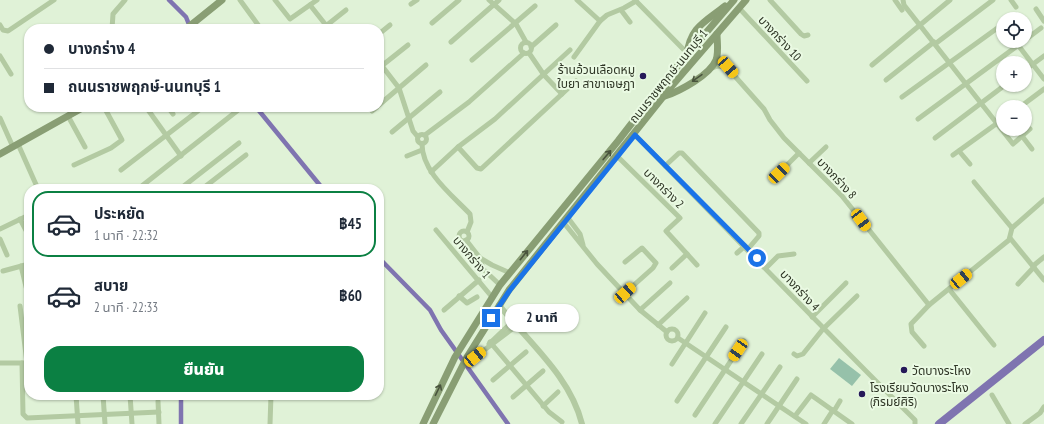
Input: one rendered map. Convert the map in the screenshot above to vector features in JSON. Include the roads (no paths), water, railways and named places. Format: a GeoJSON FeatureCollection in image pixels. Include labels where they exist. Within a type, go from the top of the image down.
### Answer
{"type":"FeatureCollection","features":[{"type":"Feature","properties":{"kind":"main road"},"geometry":{"type":"LineString","coordinates":[[193,24],[222,0]]}},
{"type":"Feature","properties":{"kind":"main road"},"geometry":{"type":"LineString","coordinates":[[687,54],[693,32],[698,26],[734,0]]}},
{"type":"Feature","properties":{"kind":"main road","name":"ถนนราชพฤกษ์-นนทบุรี 1"},"geometry":{"type":"LineString","coordinates":[[423,424],[461,347],[500,285],[687,54],[734,0]]}},
{"type":"Feature","properties":{"kind":"main road","name":"ถนนราชพฤกษ์-นนทบุรี 1"},"geometry":{"type":"LineString","coordinates":[[433,424],[467,357],[499,305],[635,135],[664,96],[746,0]]}},
{"type":"Feature","properties":{"kind":"main road"},"geometry":{"type":"LineString","coordinates":[[664,96],[683,88],[710,69],[717,56],[717,34]]}},
{"type":"Feature","properties":{"kind":"main road"},"geometry":{"type":"LineString","coordinates":[[0,154],[75,112]]}},
{"type":"Feature","properties":{"kind":"street"},"geometry":{"type":"LineString","coordinates":[[1,29],[8,31],[54,0]]}},
{"type":"Feature","properties":{"kind":"street"},"geometry":{"type":"LineString","coordinates":[[112,24],[113,14],[125,0]]}},
{"type":"Feature","properties":{"kind":"street"},"geometry":{"type":"LineString","coordinates":[[240,0],[257,24]]}},
{"type":"Feature","properties":{"kind":"street"},"geometry":{"type":"LineString","coordinates":[[275,0],[290,19],[317,0]]}},
{"type":"Feature","properties":{"kind":"street"},"geometry":{"type":"LineString","coordinates":[[411,4],[417,0]]}},
{"type":"Feature","properties":{"kind":"street"},"geometry":{"type":"LineString","coordinates":[[432,23],[459,0]]}},
{"type":"Feature","properties":{"kind":"street"},"geometry":{"type":"LineString","coordinates":[[489,0],[514,23],[526,42],[532,47]]}},
{"type":"Feature","properties":{"kind":"street"},"geometry":{"type":"LineString","coordinates":[[451,42],[499,0]]}},
{"type":"Feature","properties":{"kind":"street"},"geometry":{"type":"LineString","coordinates":[[577,0],[600,21]]}},
{"type":"Feature","properties":{"kind":"street"},"geometry":{"type":"LineString","coordinates":[[574,57],[600,21],[607,15],[621,10],[635,0],[687,54]]}},
{"type":"Feature","properties":{"kind":"street"},"geometry":{"type":"LineString","coordinates":[[770,0],[801,34],[804,36],[808,35]]}},
{"type":"Feature","properties":{"kind":"street"},"geometry":{"type":"LineString","coordinates":[[895,0],[902,10]]}},
{"type":"Feature","properties":{"kind":"street"},"geometry":{"type":"LineString","coordinates":[[872,65],[950,0]]}},
{"type":"Feature","properties":{"kind":"street"},"geometry":{"type":"LineString","coordinates":[[886,80],[993,0]]}},
{"type":"Feature","properties":{"kind":"street"},"geometry":{"type":"LineString","coordinates":[[1010,0],[1016,7]]}},
{"type":"Feature","properties":{"kind":"street"},"geometry":{"type":"LineString","coordinates":[[905,1],[920,25],[996,123]]}},
{"type":"Feature","properties":{"kind":"street"},"geometry":{"type":"LineString","coordinates":[[310,6],[323,24]]}},
{"type":"Feature","properties":{"kind":"street"},"geometry":{"type":"LineString","coordinates":[[472,60],[535,6]]}},
{"type":"Feature","properties":{"kind":"street","name":"บางกร่าง 10"},"geometry":{"type":"LineString","coordinates":[[739,8],[807,81]]}},
{"type":"Feature","properties":{"kind":"street"},"geometry":{"type":"LineString","coordinates":[[330,24],[346,10]]}},
{"type":"Feature","properties":{"kind":"street"},"geometry":{"type":"LineString","coordinates":[[621,10],[630,22]]}},
{"type":"Feature","properties":{"kind":"street"},"geometry":{"type":"LineString","coordinates":[[1036,10],[1044,21]]}},
{"type":"Feature","properties":{"kind":"street"},"geometry":{"type":"LineString","coordinates":[[384,30],[390,25]]}},
{"type":"Feature","properties":{"kind":"street"},"geometry":{"type":"LineString","coordinates":[[418,137],[425,135],[469,102],[527,53],[556,25]]}},
{"type":"Feature","properties":{"kind":"street"},"geometry":{"type":"LineString","coordinates":[[1032,34],[1041,28]]}},
{"type":"Feature","properties":{"kind":"street"},"geometry":{"type":"LineString","coordinates":[[902,96],[996,29]]}},
{"type":"Feature","properties":{"kind":"street"},"geometry":{"type":"LineString","coordinates":[[526,42],[520,47],[527,53],[544,75],[562,94]]}},
{"type":"Feature","properties":{"kind":"street"},"geometry":{"type":"LineString","coordinates":[[679,44],[682,45],[689,43]]}},
{"type":"Feature","properties":{"kind":"street"},"geometry":{"type":"LineString","coordinates":[[384,63],[408,45]]}},
{"type":"Feature","properties":{"kind":"street"},"geometry":{"type":"LineString","coordinates":[[918,118],[1014,48]]}},
{"type":"Feature","properties":{"kind":"street"},"geometry":{"type":"LineString","coordinates":[[1020,48],[1044,79]]}},
{"type":"Feature","properties":{"kind":"street"},"geometry":{"type":"LineString","coordinates":[[431,172],[458,147],[495,119],[570,50]]}},
{"type":"Feature","properties":{"kind":"street"},"geometry":{"type":"LineString","coordinates":[[0,56],[11,74]]}},
{"type":"Feature","properties":{"kind":"street","name":"บางกร่าง 8"},"geometry":{"type":"LineString","coordinates":[[717,56],[764,109],[778,130],[842,196],[929,305]]}},
{"type":"Feature","properties":{"kind":"street"},"geometry":{"type":"LineString","coordinates":[[1033,64],[1044,56]]}},
{"type":"Feature","properties":{"kind":"street"},"geometry":{"type":"LineString","coordinates":[[384,101],[426,65]]}},
{"type":"Feature","properties":{"kind":"street"},"geometry":{"type":"LineString","coordinates":[[710,69],[722,66],[728,67]]}},
{"type":"Feature","properties":{"kind":"street"},"geometry":{"type":"LineString","coordinates":[[384,71],[399,88],[413,131],[418,137],[431,172],[470,214],[471,222],[466,240]]}},
{"type":"Feature","properties":{"kind":"street"},"geometry":{"type":"LineString","coordinates":[[458,147],[477,168],[481,168],[576,81]]}},
{"type":"Feature","properties":{"kind":"street"},"geometry":{"type":"LineString","coordinates":[[1030,100],[1044,90]]}},
{"type":"Feature","properties":{"kind":"street"},"geometry":{"type":"LineString","coordinates":[[392,132],[440,92]]}},
{"type":"Feature","properties":{"kind":"street"},"geometry":{"type":"LineString","coordinates":[[935,138],[996,92]]}},
{"type":"Feature","properties":{"kind":"street"},"geometry":{"type":"LineString","coordinates":[[74,165],[111,148],[122,140],[107,112]]}},
{"type":"Feature","properties":{"kind":"street"},"geometry":{"type":"LineString","coordinates":[[150,112],[181,156]]}},
{"type":"Feature","properties":{"kind":"street"},"geometry":{"type":"LineString","coordinates":[[121,170],[197,112]]}},
{"type":"Feature","properties":{"kind":"street"},"geometry":{"type":"LineString","coordinates":[[148,184],[236,112]]}},
{"type":"Feature","properties":{"kind":"street"},"geometry":{"type":"LineString","coordinates":[[68,116],[85,147]]}},
{"type":"Feature","properties":{"kind":"street"},"geometry":{"type":"LineString","coordinates":[[0,118],[16,145],[36,184]]}},
{"type":"Feature","properties":{"kind":"street"},"geometry":{"type":"LineString","coordinates":[[953,155],[996,125]]}},
{"type":"Feature","properties":{"kind":"street"},"geometry":{"type":"LineString","coordinates":[[407,156],[422,147],[427,141],[425,135]]}},
{"type":"Feature","properties":{"kind":"street","name":"บางกร่าง 4"},"geometry":{"type":"LineString","coordinates":[[635,135],[746,247],[823,329],[915,420],[915,424]]}},
{"type":"Feature","properties":{"kind":"street"},"geometry":{"type":"LineString","coordinates":[[1007,136],[1013,144],[1022,136],[1032,149]]}},
{"type":"Feature","properties":{"kind":"street"},"geometry":{"type":"LineString","coordinates":[[186,184],[239,143]]}},
{"type":"Feature","properties":{"kind":"street"},"geometry":{"type":"LineString","coordinates":[[809,163],[826,147]]}},
{"type":"Feature","properties":{"kind":"street"},"geometry":{"type":"LineString","coordinates":[[959,151],[970,164]]}},
{"type":"Feature","properties":{"kind":"street"},"geometry":{"type":"LineString","coordinates":[[665,166],[679,153],[682,153],[758,233],[759,236],[737,253]]}},
{"type":"Feature","properties":{"kind":"street"},"geometry":{"type":"LineString","coordinates":[[779,173],[799,153]]}},
{"type":"Feature","properties":{"kind":"street"},"geometry":{"type":"LineString","coordinates":[[208,184],[246,155]]}},
{"type":"Feature","properties":{"kind":"street","name":"บางกร่าง 2"},"geometry":{"type":"LineString","coordinates":[[617,156],[680,218],[666,231],[687,254]]}},
{"type":"Feature","properties":{"kind":"street"},"geometry":{"type":"LineString","coordinates":[[974,182],[1012,228]]}},
{"type":"Feature","properties":{"kind":"street"},"geometry":{"type":"LineString","coordinates":[[924,346],[912,332],[910,326],[929,305],[1010,238],[1012,228],[1044,200]]}},
{"type":"Feature","properties":{"kind":"street"},"geometry":{"type":"LineString","coordinates":[[0,229],[24,217]]}},
{"type":"Feature","properties":{"kind":"street"},"geometry":{"type":"LineString","coordinates":[[20,219],[24,227]]}},
{"type":"Feature","properties":{"kind":"street"},"geometry":{"type":"LineString","coordinates":[[566,221],[580,234],[584,248],[640,310],[667,332]]}},
{"type":"Feature","properties":{"kind":"street","name":"บางกร่าง 1"},"geometry":{"type":"LineString","coordinates":[[436,230],[492,297]]}},
{"type":"Feature","properties":{"kind":"street"},"geometry":{"type":"LineString","coordinates":[[467,232],[463,231],[459,235],[461,240],[466,240],[480,258],[497,268],[510,273]]}},
{"type":"Feature","properties":{"kind":"street"},"geometry":{"type":"LineString","coordinates":[[1010,238],[1044,280]]}},
{"type":"Feature","properties":{"kind":"street"},"geometry":{"type":"LineString","coordinates":[[0,239],[8,255]]}},
{"type":"Feature","properties":{"kind":"street"},"geometry":{"type":"LineString","coordinates":[[625,262],[642,248],[656,263],[653,268],[625,293]]}},
{"type":"Feature","properties":{"kind":"street"},"geometry":{"type":"LineString","coordinates":[[672,268],[687,254],[697,265]]}},
{"type":"Feature","properties":{"kind":"street"},"geometry":{"type":"LineString","coordinates":[[766,268],[778,256],[794,254]]}},
{"type":"Feature","properties":{"kind":"street"},"geometry":{"type":"LineString","coordinates":[[480,258],[483,269],[500,285]]}},
{"type":"Feature","properties":{"kind":"street"},"geometry":{"type":"LineString","coordinates":[[1018,284],[1033,266],[1044,258]]}},
{"type":"Feature","properties":{"kind":"street"},"geometry":{"type":"LineString","coordinates":[[3,271],[24,265]]}},
{"type":"Feature","properties":{"kind":"street"},"geometry":{"type":"LineString","coordinates":[[21,266],[24,278]]}},
{"type":"Feature","properties":{"kind":"street"},"geometry":{"type":"LineString","coordinates":[[493,277],[497,268]]}},
{"type":"Feature","properties":{"kind":"street"},"geometry":{"type":"LineString","coordinates":[[444,310],[479,280]]}},
{"type":"Feature","properties":{"kind":"street"},"geometry":{"type":"LineString","coordinates":[[640,310],[670,283]]}},
{"type":"Feature","properties":{"kind":"street"},"geometry":{"type":"LineString","coordinates":[[812,317],[846,283]]}},
{"type":"Feature","properties":{"kind":"street"},"geometry":{"type":"LineString","coordinates":[[949,289],[994,345]]}},
{"type":"Feature","properties":{"kind":"street"},"geometry":{"type":"LineString","coordinates":[[459,296],[467,303],[477,297]]}},
{"type":"Feature","properties":{"kind":"street"},"geometry":{"type":"LineString","coordinates":[[794,354],[797,356],[803,354],[823,329],[857,296]]}},
{"type":"Feature","properties":{"kind":"street"},"geometry":{"type":"LineString","coordinates":[[658,325],[687,298]]}},
{"type":"Feature","properties":{"kind":"street"},"geometry":{"type":"LineString","coordinates":[[499,305],[560,378],[576,405],[582,424]]}},
{"type":"Feature","properties":{"kind":"street"},"geometry":{"type":"LineString","coordinates":[[20,306],[24,344]]}},
{"type":"Feature","properties":{"kind":"street"},"geometry":{"type":"LineString","coordinates":[[672,364],[705,313]]}},
{"type":"Feature","properties":{"kind":"street"},"geometry":{"type":"LineString","coordinates":[[475,357],[514,324]]}},
{"type":"Feature","properties":{"kind":"street"},"geometry":{"type":"LineString","coordinates":[[677,401],[726,326]]}},
{"type":"Feature","properties":{"kind":"street"},"geometry":{"type":"LineString","coordinates":[[667,332],[671,329],[675,330],[678,333],[678,338]]}},
{"type":"Feature","properties":{"kind":"street"},"geometry":{"type":"LineString","coordinates":[[667,332],[666,338],[669,341],[675,341],[678,338]]}},
{"type":"Feature","properties":{"kind":"street"},"geometry":{"type":"LineString","coordinates":[[678,338],[780,405],[802,423]]}},
{"type":"Feature","properties":{"kind":"street"},"geometry":{"type":"LineString","coordinates":[[695,415],[744,341]]}},
{"type":"Feature","properties":{"kind":"street"},"geometry":{"type":"LineString","coordinates":[[490,345],[527,385],[543,406],[562,422]]}},
{"type":"Feature","properties":{"kind":"street"},"geometry":{"type":"LineString","coordinates":[[493,380],[526,352]]}},
{"type":"Feature","properties":{"kind":"street"},"geometry":{"type":"LineString","coordinates":[[715,424],[762,354]]}},
{"type":"Feature","properties":{"kind":"street"},"geometry":{"type":"LineString","coordinates":[[0,363],[24,363]]}},
{"type":"Feature","properties":{"kind":"street"},"geometry":{"type":"LineString","coordinates":[[741,424],[780,367]]}},
{"type":"Feature","properties":{"kind":"street"},"geometry":{"type":"LineString","coordinates":[[513,397],[543,371]]}},
{"type":"Feature","properties":{"kind":"street"},"geometry":{"type":"LineString","coordinates":[[767,424],[797,379]]}},
{"type":"Feature","properties":{"kind":"street"},"geometry":{"type":"LineString","coordinates":[[543,406],[558,392]]}},
{"type":"Feature","properties":{"kind":"street"},"geometry":{"type":"LineString","coordinates":[[795,416],[811,395],[852,424]]}},
{"type":"Feature","properties":{"kind":"street"},"geometry":{"type":"LineString","coordinates":[[992,395],[1009,424]]}},
{"type":"Feature","properties":{"kind":"street"},"geometry":{"type":"LineString","coordinates":[[25,400],[24,417],[34,421],[49,417],[159,412]]}},
{"type":"Feature","properties":{"kind":"street"},"geometry":{"type":"LineString","coordinates":[[76,400],[78,424]]}},
{"type":"Feature","properties":{"kind":"street"},"geometry":{"type":"LineString","coordinates":[[103,400],[105,424]]}},
{"type":"Feature","properties":{"kind":"street"},"geometry":{"type":"LineString","coordinates":[[130,400],[132,424]]}},
{"type":"Feature","properties":{"kind":"street"},"geometry":{"type":"LineString","coordinates":[[270,424],[271,400]]}},
{"type":"Feature","properties":{"kind":"street"},"geometry":{"type":"LineString","coordinates":[[158,401],[159,424]]}},
{"type":"Feature","properties":{"kind":"street"},"geometry":{"type":"LineString","coordinates":[[824,424],[840,401]]}},
{"type":"Feature","properties":{"kind":"street"},"geometry":{"type":"LineString","coordinates":[[1025,424],[1042,414],[1044,407]]}},
{"type":"Feature","properties":{"kind":"street"},"geometry":{"type":"LineString","coordinates":[[49,417],[50,424]]}},
{"type":"Feature","properties":{"kind":"waterway"},"geometry":{"type":"LineString","coordinates":[[169,0],[186,17],[189,24]]}},
{"type":"Feature","properties":{"kind":"waterway"},"geometry":{"type":"LineString","coordinates":[[260,112],[319,184]]}},
{"type":"Feature","properties":{"kind":"waterway"},"geometry":{"type":"LineString","coordinates":[[384,263],[430,310],[441,330],[508,424]]}},
{"type":"Feature","properties":{"kind":"waterway"},"geometry":{"type":"LineString","coordinates":[[939,424],[1044,340]]}},
{"type":"Feature","properties":{"kind":"waterway"},"geometry":{"type":"LineString","coordinates":[[181,400],[181,424]]}},
{"type":"Feature","properties":{"kind":"place","name":"ร้านอ้วนเลือดหมู ใบยา สาขาเจษฎา"},"geometry":{"type":"Point","coordinates":[643,76]}},
{"type":"Feature","properties":{"kind":"place","name":"วัดบางระโหง"},"geometry":{"type":"Point","coordinates":[904,370]}},
{"type":"Feature","properties":{"kind":"place","name":"โรงเรียนวัดบางระโหง (ภิรมย์ศิริ)"},"geometry":{"type":"Point","coordinates":[862,394]}}]}
